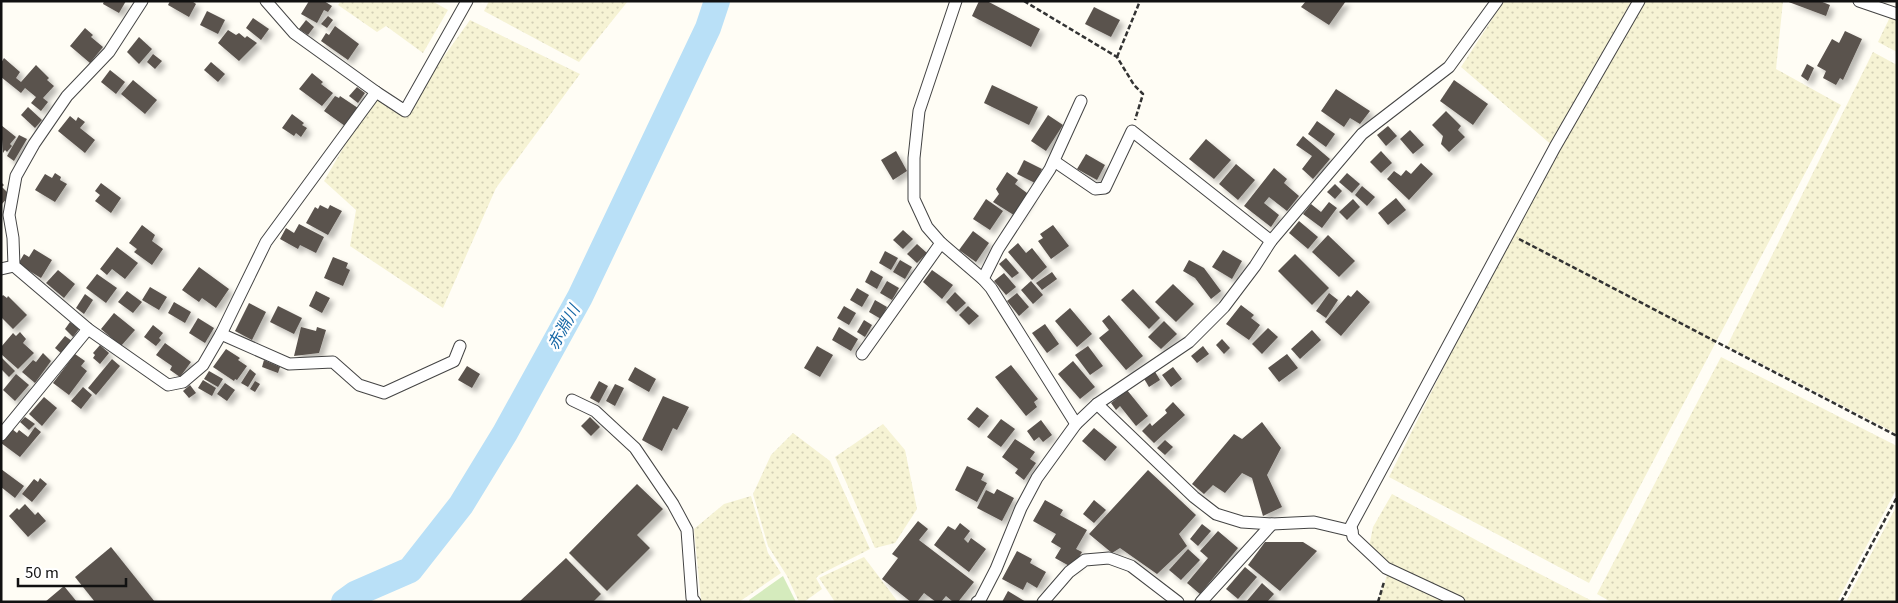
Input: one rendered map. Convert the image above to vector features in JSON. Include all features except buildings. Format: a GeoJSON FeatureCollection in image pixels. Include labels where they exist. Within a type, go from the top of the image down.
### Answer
{"type":"FeatureCollection","features":[{"type":"Feature","properties":{"kind":"street"},"geometry":{"type":"LineString","coordinates":[[142,1],[110,52],[67,96],[34,144],[16,176],[5,212],[13,238],[14,266],[88,329],[168,385],[183,382],[203,365],[221,334],[266,242],[376,92]]}},
{"type":"Feature","properties":{"kind":"street"},"geometry":{"type":"LineString","coordinates":[[266,1],[294,33],[405,111],[467,1]]}},
{"type":"Feature","properties":{"kind":"street"},"geometry":{"type":"LineString","coordinates":[[956,1],[919,111],[914,158],[914,199],[927,227],[941,243],[991,288],[1076,424]]}},
{"type":"Feature","properties":{"kind":"street"},"geometry":{"type":"LineString","coordinates":[[980,601],[996,569],[1021,508],[1037,478],[1076,424],[1097,404],[1189,342],[1224,307],[1271,241],[1362,134],[1449,67],[1497,1]]}},
{"type":"Feature","properties":{"kind":"street"},"geometry":{"type":"LineString","coordinates":[[1459,602],[1389,569],[1364,549],[1353,537],[1351,526],[1554,147],[1639,1]]}},
{"type":"Feature","properties":{"kind":"street"},"geometry":{"type":"LineString","coordinates":[[1859,1],[1897,14]]}},
{"type":"Feature","properties":{"kind":"street"},"geometry":{"type":"LineString","coordinates":[[983,279],[998,249],[1031,200],[1054,161],[1081,101]]}},
{"type":"Feature","properties":{"kind":"street"},"geometry":{"type":"LineString","coordinates":[[1054,161],[1096,189],[1105,188],[1132,131],[1271,241]]}},
{"type":"Feature","properties":{"kind":"street"},"geometry":{"type":"LineString","coordinates":[[862,354],[941,243]]}},
{"type":"Feature","properties":{"kind":"street"},"geometry":{"type":"LineString","coordinates":[[1,269],[14,266]]}},
{"type":"Feature","properties":{"kind":"street"},"geometry":{"type":"LineString","coordinates":[[1,435],[88,329]]}},
{"type":"Feature","properties":{"kind":"street"},"geometry":{"type":"LineString","coordinates":[[221,334],[289,364],[334,362],[359,384],[384,392],[454,361],[460,346]]}},
{"type":"Feature","properties":{"kind":"street"},"geometry":{"type":"LineString","coordinates":[[572,400],[595,411],[635,448],[673,504],[687,530],[692,598],[695,602]]}},
{"type":"Feature","properties":{"kind":"street"},"geometry":{"type":"LineString","coordinates":[[1097,404],[1194,497],[1216,514],[1242,522],[1272,524],[1314,522],[1352,531]]}},
{"type":"Feature","properties":{"kind":"street"},"geometry":{"type":"LineString","coordinates":[[1201,602],[1272,524]]}},
{"type":"Feature","properties":{"kind":"street"},"geometry":{"type":"LineString","coordinates":[[1043,602],[1068,572],[1085,560],[1109,558],[1131,566],[1178,602]]}},
{"type":"Feature","properties":{"kind":"path"},"geometry":{"type":"LineString","coordinates":[[1024,1],[1117,58],[1142,94],[1132,131]]}},
{"type":"Feature","properties":{"kind":"path"},"geometry":{"type":"LineString","coordinates":[[1117,58],[1140,1]]}},
{"type":"Feature","properties":{"kind":"path"},"geometry":{"type":"LineString","coordinates":[[1508,234],[1897,436]]}},
{"type":"Feature","properties":{"kind":"path"},"geometry":{"type":"LineString","coordinates":[[1841,602],[1897,497]]}},
{"type":"Feature","properties":{"kind":"path"},"geometry":{"type":"LineString","coordinates":[[1378,602],[1389,569]]}},
{"type":"Feature","properties":{"kind":"shaded area"},"geometry":{"type":"Polygon","coordinates":[[[341,1],[432,1],[448,10],[423,53],[386,26],[377,32],[338,5],[341,1]]]}},
{"type":"Feature","properties":{"kind":"shaded area"},"geometry":{"type":"Polygon","coordinates":[[[489,1],[628,1],[579,62],[484,11],[489,1]]]}},
{"type":"Feature","properties":{"kind":"shaded area"},"geometry":{"type":"Polygon","coordinates":[[[1504,1],[1783,1],[1776,69],[1841,105],[1589,583],[1389,477],[1554,147],[1461,67],[1504,1]]]}},
{"type":"Feature","properties":{"kind":"shaded area"},"geometry":{"type":"Polygon","coordinates":[[[1890,17],[1897,19],[1897,52],[1878,42],[1890,17]]]}},
{"type":"Feature","properties":{"kind":"shaded area"},"geometry":{"type":"Polygon","coordinates":[[[470,20],[580,74],[496,188],[443,308],[350,246],[356,210],[324,181],[376,92],[405,111],[470,20]]]}},
{"type":"Feature","properties":{"kind":"shaded area"},"geometry":{"type":"Polygon","coordinates":[[[1873,52],[1897,65],[1897,434],[1727,346],[1873,52]]]}},
{"type":"Feature","properties":{"kind":"shaded area"},"geometry":{"type":"Polygon","coordinates":[[[1721,357],[1897,446],[1897,488],[1837,602],[1611,602],[1597,594],[1721,357]]]}},
{"type":"Feature","properties":{"kind":"shaded area"},"geometry":{"type":"Polygon","coordinates":[[[883,424],[905,450],[917,509],[895,543],[875,548],[835,457],[883,424]]]}},
{"type":"Feature","properties":{"kind":"shaded area"},"geometry":{"type":"Polygon","coordinates":[[[793,433],[830,461],[870,549],[819,575],[816,578],[822,589],[804,602],[799,602],[787,576],[768,546],[753,494],[771,455],[793,433]]]}},
{"type":"Feature","properties":{"kind":"shaded area"},"geometry":{"type":"Polygon","coordinates":[[[1392,494],[1594,602],[1378,602],[1389,569],[1369,547],[1373,527],[1392,494]]]}},
{"type":"Feature","properties":{"kind":"shaded area"},"geometry":{"type":"Polygon","coordinates":[[[751,496],[768,553],[781,573],[739,602],[703,602],[701,600],[694,529],[724,504],[751,496]]]}},
{"type":"Feature","properties":{"kind":"shaded area"},"geometry":{"type":"Polygon","coordinates":[[[1897,505],[1897,602],[1846,602],[1851,592],[1897,505]]]}},
{"type":"Feature","properties":{"kind":"shaded area"},"geometry":{"type":"Polygon","coordinates":[[[864,557],[898,602],[835,602],[819,578],[864,557]]]}},
{"type":"Feature","properties":{"kind":"green space"},"geometry":{"type":"Polygon","coordinates":[[[783,576],[796,602],[750,602],[749,600],[783,576]]]}},
{"type":"Feature","properties":{"kind":"waterway","name":"赤淵川"},"geometry":{"type":"LineString","coordinates":[[344,602],[355,594],[410,570],[461,505],[505,433],[580,297],[708,28],[717,1]]}}]}
